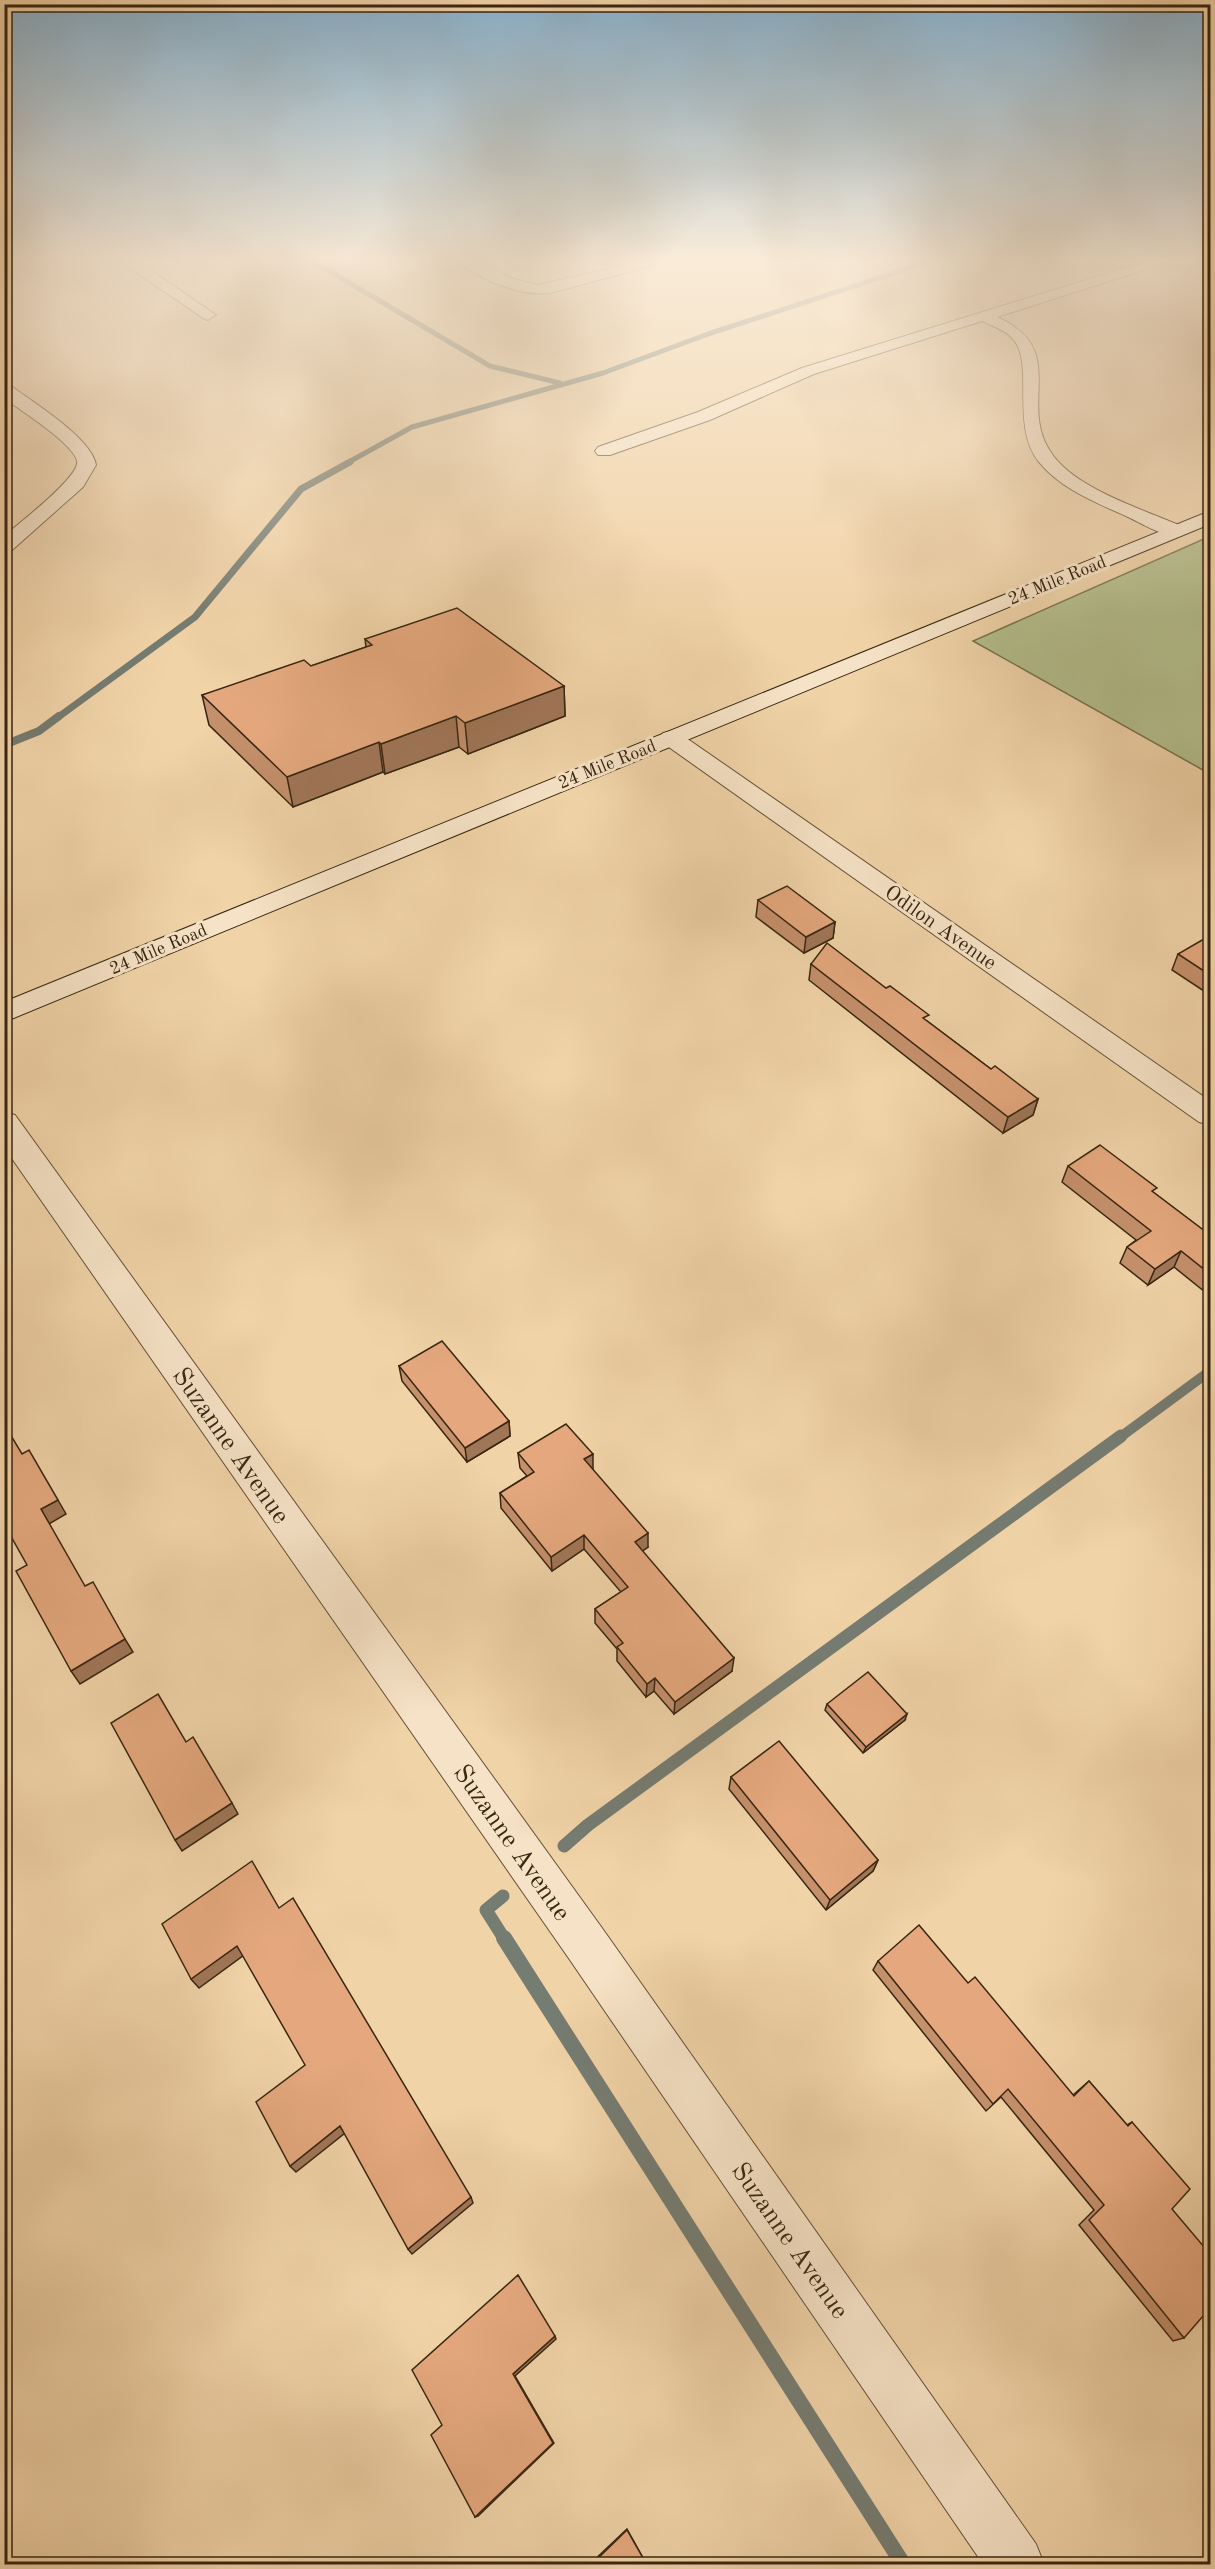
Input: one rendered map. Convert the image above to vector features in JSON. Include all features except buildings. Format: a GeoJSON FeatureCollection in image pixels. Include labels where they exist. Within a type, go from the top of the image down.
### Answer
{"type":"FeatureCollection","features":[{"type":"Feature","properties":{"kind":"street"},"geometry":{"type":"LineString","coordinates":[[604,452],[704,416],[788,379]]}},
{"type":"Feature","properties":{"kind":"street"},"geometry":{"type":"LineString","coordinates":[[1028,379],[1032,428],[1044,458],[1058,470],[1093,492],[1176,531]]}},
{"type":"Feature","properties":{"kind":"street"},"geometry":{"type":"LineString","coordinates":[[4,389],[74,442],[86,458],[87,465],[76,483],[4,547]]}},
{"type":"Feature","properties":{"kind":"street","name":"24 Mile Road"},"geometry":{"type":"LineString","coordinates":[[4,1013],[1210,517]]}},
{"type":"Feature","properties":{"kind":"street","name":"Odilon Avenue"},"geometry":{"type":"LineString","coordinates":[[672,738],[1210,1115]]}},
{"type":"Feature","properties":{"kind":"street","name":"Suzanne Avenue"},"geometry":{"type":"LineString","coordinates":[[4,1123],[579,1934],[1016,2565]]}},
{"type":"Feature","properties":{"kind":"green space"},"geometry":{"type":"Polygon","coordinates":[[[1210,538],[1210,774],[973,641],[1210,538]]]}},
{"type":"Feature","properties":{"kind":"waterway"},"geometry":{"type":"LineString","coordinates":[[543,379],[560,383]]}},
{"type":"Feature","properties":{"kind":"waterway"},"geometry":{"type":"LineString","coordinates":[[347,463],[412,427],[582,379]]}},
{"type":"Feature","properties":{"kind":"waterway"},"geometry":{"type":"LineString","coordinates":[[57,718],[195,617],[301,489],[350,462]]}},
{"type":"Feature","properties":{"kind":"waterway"},"geometry":{"type":"LineString","coordinates":[[4,745],[39,731],[59,716]]}},
{"type":"Feature","properties":{"kind":"waterway"},"geometry":{"type":"LineString","coordinates":[[1119,1438],[1210,1371]]}},
{"type":"Feature","properties":{"kind":"waterway"},"geometry":{"type":"LineString","coordinates":[[564,1846],[588,1825],[1121,1436]]}},
{"type":"Feature","properties":{"kind":"waterway"},"geometry":{"type":"LineString","coordinates":[[503,1896],[486,1910],[505,1940]]}},
{"type":"Feature","properties":{"kind":"waterway"},"geometry":{"type":"LineString","coordinates":[[504,1938],[903,2564]]}}]}
